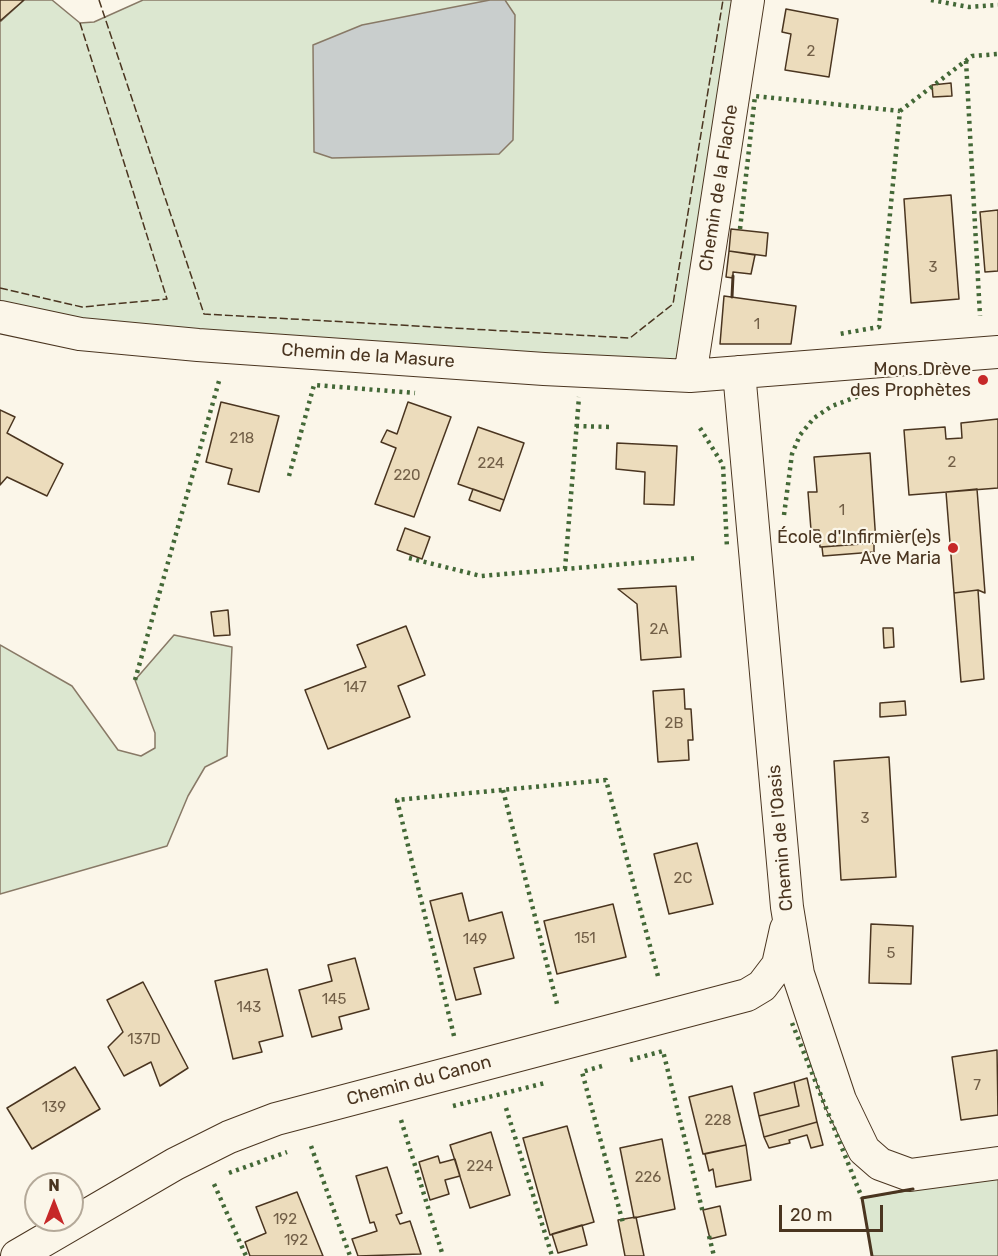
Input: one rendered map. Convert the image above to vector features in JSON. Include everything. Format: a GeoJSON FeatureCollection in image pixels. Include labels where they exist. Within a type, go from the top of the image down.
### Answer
{"type":"FeatureCollection","features":[{"type":"Feature","properties":{"kind":"street","name":"Chemin de la Flache"},"geometry":{"type":"LineString","coordinates":[[690,376],[748,0]]}},
{"type":"Feature","properties":{"kind":"street","name":"Chemin de la Masure"},"geometry":{"type":"LineString","coordinates":[[0,317],[80,334],[198,345],[544,369],[690,376],[998,352]]}},
{"type":"Feature","properties":{"kind":"street","name":"Chemin de l'Oasis"},"geometry":{"type":"LineString","coordinates":[[739,372],[787,907],[798,974],[840,1100],[864,1150],[880,1164],[910,1175],[998,1163]]}},
{"type":"Feature","properties":{"kind":"street","name":"Chemin du Canon"},"geometry":{"type":"LineString","coordinates":[[17,1256],[175,1164],[229,1137],[276,1119],[747,995],[762,986],[778,965],[785,938],[787,907]]}},
{"type":"Feature","properties":{"kind":"green space"},"geometry":{"type":"Polygon","coordinates":[[[24,0],[52,0],[80,23],[94,22],[143,0],[748,0],[690,376],[0,317],[0,22],[24,0]]]}},
{"type":"Feature","properties":{"kind":"green space"},"geometry":{"type":"Polygon","coordinates":[[[174,635],[232,647],[227,756],[205,767],[188,796],[167,846],[0,894],[0,645],[72,686],[118,750],[141,756],[155,748],[155,733],[135,680],[174,635]]]}},
{"type":"Feature","properties":{"kind":"green space"},"geometry":{"type":"Polygon","coordinates":[[[998,1176],[998,1256],[872,1256],[862,1198],[998,1176]]]}},
{"type":"Feature","properties":{"kind":"shaded area"},"geometry":{"type":"Polygon","coordinates":[[[490,0],[505,0],[515,15],[513,140],[499,154],[332,158],[314,152],[313,45],[362,25],[490,0]]]}},
{"type":"Feature","properties":{"kind":"building"},"geometry":{"type":"Polygon","coordinates":[[[0,0],[24,0],[0,21],[0,0]]]}},
{"type":"Feature","properties":{"kind":"building"},"geometry":{"type":"Polygon","coordinates":[[[786,9],[838,19],[829,77],[785,70],[791,34],[782,32],[786,9]]]}},
{"type":"Feature","properties":{"kind":"building"},"geometry":{"type":"Polygon","coordinates":[[[951,83],[952,96],[933,97],[932,85],[951,83]]]}},
{"type":"Feature","properties":{"kind":"building"},"geometry":{"type":"Polygon","coordinates":[[[951,195],[959,299],[911,303],[904,199],[951,195]]]}},
{"type":"Feature","properties":{"kind":"building"},"geometry":{"type":"Polygon","coordinates":[[[998,210],[998,271],[985,272],[980,212],[998,210]]]}},
{"type":"Feature","properties":{"kind":"building"},"geometry":{"type":"Polygon","coordinates":[[[731,229],[768,233],[766,256],[729,251],[731,229]]]}},
{"type":"Feature","properties":{"kind":"building"},"geometry":{"type":"Polygon","coordinates":[[[729,251],[755,255],[751,274],[733,272],[733,278],[726,277],[729,251]]]}},
{"type":"Feature","properties":{"kind":"building"},"geometry":{"type":"Polygon","coordinates":[[[724,296],[796,306],[791,344],[720,344],[724,296]]]}},
{"type":"Feature","properties":{"kind":"building"},"geometry":{"type":"Polygon","coordinates":[[[221,402],[279,416],[259,492],[228,484],[232,469],[206,462],[221,402]]]}},
{"type":"Feature","properties":{"kind":"building"},"geometry":{"type":"Polygon","coordinates":[[[408,402],[451,417],[414,517],[375,504],[396,448],[381,442],[387,430],[397,434],[408,402]]]}},
{"type":"Feature","properties":{"kind":"building"},"geometry":{"type":"Polygon","coordinates":[[[0,410],[15,417],[7,433],[63,464],[47,496],[7,477],[0,485],[0,410]]]}},
{"type":"Feature","properties":{"kind":"building"},"geometry":{"type":"Polygon","coordinates":[[[998,419],[998,488],[909,495],[904,430],[945,427],[946,439],[962,438],[961,423],[998,419]]]}},
{"type":"Feature","properties":{"kind":"building"},"geometry":{"type":"Polygon","coordinates":[[[478,427],[524,443],[504,500],[458,484],[478,427]]]}},
{"type":"Feature","properties":{"kind":"building"},"geometry":{"type":"Polygon","coordinates":[[[617,443],[677,446],[674,505],[644,504],[645,472],[616,469],[617,443]]]}},
{"type":"Feature","properties":{"kind":"building"},"geometry":{"type":"Polygon","coordinates":[[[870,453],[876,543],[820,547],[819,530],[811,530],[808,492],[817,492],[814,457],[870,453]]]}},
{"type":"Feature","properties":{"kind":"building"},"geometry":{"type":"Polygon","coordinates":[[[473,489],[504,500],[500,511],[469,500],[473,489]]]}},
{"type":"Feature","properties":{"kind":"building"},"geometry":{"type":"Polygon","coordinates":[[[977,489],[985,593],[978,590],[954,593],[946,492],[977,489]]]}},
{"type":"Feature","properties":{"kind":"building"},"geometry":{"type":"Polygon","coordinates":[[[405,528],[430,537],[422,559],[397,550],[405,528]]]}},
{"type":"Feature","properties":{"kind":"building"},"geometry":{"type":"Polygon","coordinates":[[[874,543],[874,552],[823,556],[822,547],[874,543]]]}},
{"type":"Feature","properties":{"kind":"building"},"geometry":{"type":"Polygon","coordinates":[[[676,586],[681,657],[641,660],[637,604],[618,589],[676,586]]]}},
{"type":"Feature","properties":{"kind":"building"},"geometry":{"type":"Polygon","coordinates":[[[978,590],[984,679],[961,682],[954,593],[978,590]]]}},
{"type":"Feature","properties":{"kind":"building"},"geometry":{"type":"Polygon","coordinates":[[[228,610],[230,635],[214,636],[211,612],[228,610]]]}},
{"type":"Feature","properties":{"kind":"building"},"geometry":{"type":"Polygon","coordinates":[[[406,626],[425,675],[398,686],[410,717],[328,749],[305,690],[366,667],[357,645],[406,626]]]}},
{"type":"Feature","properties":{"kind":"building"},"geometry":{"type":"Polygon","coordinates":[[[883,628],[893,628],[894,647],[884,648],[883,628]]]}},
{"type":"Feature","properties":{"kind":"building"},"geometry":{"type":"Polygon","coordinates":[[[684,689],[685,709],[691,709],[693,740],[688,740],[689,760],[658,762],[653,691],[684,689]]]}},
{"type":"Feature","properties":{"kind":"building"},"geometry":{"type":"Polygon","coordinates":[[[905,701],[906,715],[880,717],[880,703],[905,701]]]}},
{"type":"Feature","properties":{"kind":"building"},"geometry":{"type":"Polygon","coordinates":[[[889,757],[896,877],[841,880],[834,761],[889,757]]]}},
{"type":"Feature","properties":{"kind":"building"},"geometry":{"type":"Polygon","coordinates":[[[697,843],[713,904],[669,914],[654,854],[697,843]]]}},
{"type":"Feature","properties":{"kind":"building"},"geometry":{"type":"Polygon","coordinates":[[[462,893],[469,921],[502,912],[514,958],[474,968],[481,994],[456,1000],[430,901],[462,893]]]}},
{"type":"Feature","properties":{"kind":"building"},"geometry":{"type":"Polygon","coordinates":[[[613,904],[626,957],[557,974],[544,921],[613,904]]]}},
{"type":"Feature","properties":{"kind":"building"},"geometry":{"type":"Polygon","coordinates":[[[871,924],[913,926],[911,984],[869,983],[871,924]]]}},
{"type":"Feature","properties":{"kind":"building"},"geometry":{"type":"Polygon","coordinates":[[[355,958],[369,1009],[339,1017],[342,1029],[312,1037],[299,990],[332,981],[328,965],[355,958]]]}},
{"type":"Feature","properties":{"kind":"building"},"geometry":{"type":"Polygon","coordinates":[[[267,969],[283,1036],[259,1042],[262,1052],[233,1059],[215,981],[267,969]]]}},
{"type":"Feature","properties":{"kind":"building"},"geometry":{"type":"Polygon","coordinates":[[[143,982],[188,1068],[160,1086],[151,1062],[124,1076],[108,1047],[123,1032],[107,1000],[143,982]]]}},
{"type":"Feature","properties":{"kind":"building"},"geometry":{"type":"Polygon","coordinates":[[[997,1050],[998,1115],[961,1120],[952,1057],[997,1050]]]}},
{"type":"Feature","properties":{"kind":"building"},"geometry":{"type":"Polygon","coordinates":[[[75,1067],[100,1109],[32,1149],[7,1108],[75,1067]]]}},
{"type":"Feature","properties":{"kind":"building"},"geometry":{"type":"Polygon","coordinates":[[[807,1078],[817,1122],[764,1137],[759,1116],[799,1106],[794,1082],[807,1078]]]}},
{"type":"Feature","properties":{"kind":"building"},"geometry":{"type":"Polygon","coordinates":[[[794,1082],[799,1106],[759,1116],[754,1093],[794,1082]]]}},
{"type":"Feature","properties":{"kind":"building"},"geometry":{"type":"Polygon","coordinates":[[[732,1086],[746,1145],[703,1154],[689,1097],[732,1086]]]}},
{"type":"Feature","properties":{"kind":"building"},"geometry":{"type":"Polygon","coordinates":[[[817,1122],[823,1145],[811,1148],[807,1135],[789,1140],[790,1143],[769,1148],[764,1137],[817,1122]]]}},
{"type":"Feature","properties":{"kind":"building"},"geometry":{"type":"Polygon","coordinates":[[[567,1126],[594,1222],[550,1235],[523,1138],[567,1126]]]}},
{"type":"Feature","properties":{"kind":"building"},"geometry":{"type":"Polygon","coordinates":[[[491,1132],[510,1195],[470,1208],[450,1145],[491,1132]]]}},
{"type":"Feature","properties":{"kind":"building"},"geometry":{"type":"Polygon","coordinates":[[[662,1139],[675,1209],[634,1218],[620,1148],[662,1139]]]}},
{"type":"Feature","properties":{"kind":"building"},"geometry":{"type":"Polygon","coordinates":[[[746,1145],[751,1180],[716,1187],[713,1169],[709,1171],[705,1154],[746,1145]]]}},
{"type":"Feature","properties":{"kind":"building"},"geometry":{"type":"Polygon","coordinates":[[[438,1156],[440,1163],[455,1159],[460,1176],[445,1180],[449,1194],[430,1200],[419,1162],[438,1156]]]}},
{"type":"Feature","properties":{"kind":"building"},"geometry":{"type":"Polygon","coordinates":[[[387,1167],[402,1213],[396,1215],[400,1224],[410,1221],[421,1254],[358,1256],[352,1239],[377,1231],[374,1222],[370,1223],[356,1176],[387,1167]]]}},
{"type":"Feature","properties":{"kind":"building"},"geometry":{"type":"Polygon","coordinates":[[[297,1192],[323,1256],[250,1256],[245,1242],[266,1233],[256,1207],[297,1192]]]}},
{"type":"Feature","properties":{"kind":"building"},"geometry":{"type":"Polygon","coordinates":[[[720,1206],[726,1235],[710,1239],[703,1210],[720,1206]]]}},
{"type":"Feature","properties":{"kind":"building"},"geometry":{"type":"Polygon","coordinates":[[[636,1217],[644,1256],[625,1256],[618,1220],[636,1217]]]}},
{"type":"Feature","properties":{"kind":"building"},"geometry":{"type":"Polygon","coordinates":[[[582,1225],[587,1245],[558,1253],[552,1234],[582,1225]]]}},
{"type":"Feature","properties":{"kind":"hedge"},"geometry":{"type":"LineString","coordinates":[[931,0],[969,7],[998,5]]}},
{"type":"Feature","properties":{"kind":"hedge"},"geometry":{"type":"LineString","coordinates":[[900,111],[972,56],[998,54]]}},
{"type":"Feature","properties":{"kind":"hedge"},"geometry":{"type":"LineString","coordinates":[[966,61],[980,316]]}},
{"type":"Feature","properties":{"kind":"hedge"},"geometry":{"type":"LineString","coordinates":[[740,229],[755,96],[900,111],[879,327],[839,334]]}},
{"type":"Feature","properties":{"kind":"hedge"},"geometry":{"type":"LineString","coordinates":[[135,680],[219,381]]}},
{"type":"Feature","properties":{"kind":"hedge"},"geometry":{"type":"LineString","coordinates":[[289,476],[314,385],[415,393]]}},
{"type":"Feature","properties":{"kind":"hedge"},"geometry":{"type":"LineString","coordinates":[[784,515],[792,454],[800,435],[814,418],[832,406],[878,389]]}},
{"type":"Feature","properties":{"kind":"hedge"},"geometry":{"type":"LineString","coordinates":[[565,569],[579,397]]}},
{"type":"Feature","properties":{"kind":"hedge"},"geometry":{"type":"LineString","coordinates":[[576,426],[612,427]]}},
{"type":"Feature","properties":{"kind":"hedge"},"geometry":{"type":"LineString","coordinates":[[700,428],[723,465],[727,548]]}},
{"type":"Feature","properties":{"kind":"hedge"},"geometry":{"type":"LineString","coordinates":[[409,558],[481,576],[696,558]]}},
{"type":"Feature","properties":{"kind":"hedge"},"geometry":{"type":"LineString","coordinates":[[454,1036],[397,800],[606,780],[659,980]]}},
{"type":"Feature","properties":{"kind":"hedge"},"geometry":{"type":"LineString","coordinates":[[503,790],[557,1004]]}},
{"type":"Feature","properties":{"kind":"hedge"},"geometry":{"type":"LineString","coordinates":[[792,1023],[862,1198]]}},
{"type":"Feature","properties":{"kind":"hedge"},"geometry":{"type":"LineString","coordinates":[[630,1060],[663,1051],[703,1213]]}},
{"type":"Feature","properties":{"kind":"hedge"},"geometry":{"type":"LineString","coordinates":[[602,1066],[582,1072],[623,1223]]}},
{"type":"Feature","properties":{"kind":"hedge"},"geometry":{"type":"LineString","coordinates":[[453,1106],[545,1083]]}},
{"type":"Feature","properties":{"kind":"hedge"},"geometry":{"type":"LineString","coordinates":[[506,1108],[552,1256]]}},
{"type":"Feature","properties":{"kind":"hedge"},"geometry":{"type":"LineString","coordinates":[[401,1120],[443,1256]]}},
{"type":"Feature","properties":{"kind":"hedge"},"geometry":{"type":"LineString","coordinates":[[311,1146],[350,1256]]}},
{"type":"Feature","properties":{"kind":"hedge"},"geometry":{"type":"LineString","coordinates":[[229,1173],[287,1152]]}},
{"type":"Feature","properties":{"kind":"hedge"},"geometry":{"type":"LineString","coordinates":[[214,1184],[246,1256]]}},
{"type":"Feature","properties":{"kind":"hedge"},"geometry":{"type":"LineString","coordinates":[[709,1236],[714,1256]]}},
{"type":"Feature","properties":{"kind":"fence"},"geometry":{"type":"LineString","coordinates":[[99,0],[204,314],[630,338],[673,304],[723,0]]}},
{"type":"Feature","properties":{"kind":"fence"},"geometry":{"type":"LineString","coordinates":[[0,288],[82,307],[167,299],[80,23]]}},
{"type":"Feature","properties":{"kind":"wall"},"geometry":{"type":"LineString","coordinates":[[732,297],[733,276]]}},
{"type":"Feature","properties":{"kind":"wall"},"geometry":{"type":"LineString","coordinates":[[872,1256],[862,1198],[913,1189]]}},
{"type":"Feature","properties":{"kind":"place","name":"Mons Drève des Prophètes"},"geometry":{"type":"Point","coordinates":[983,380]}},
{"type":"Feature","properties":{"kind":"place","name":"École d'Infirmièr(e)s Ave Maria"},"geometry":{"type":"Point","coordinates":[953,548]}}]}
